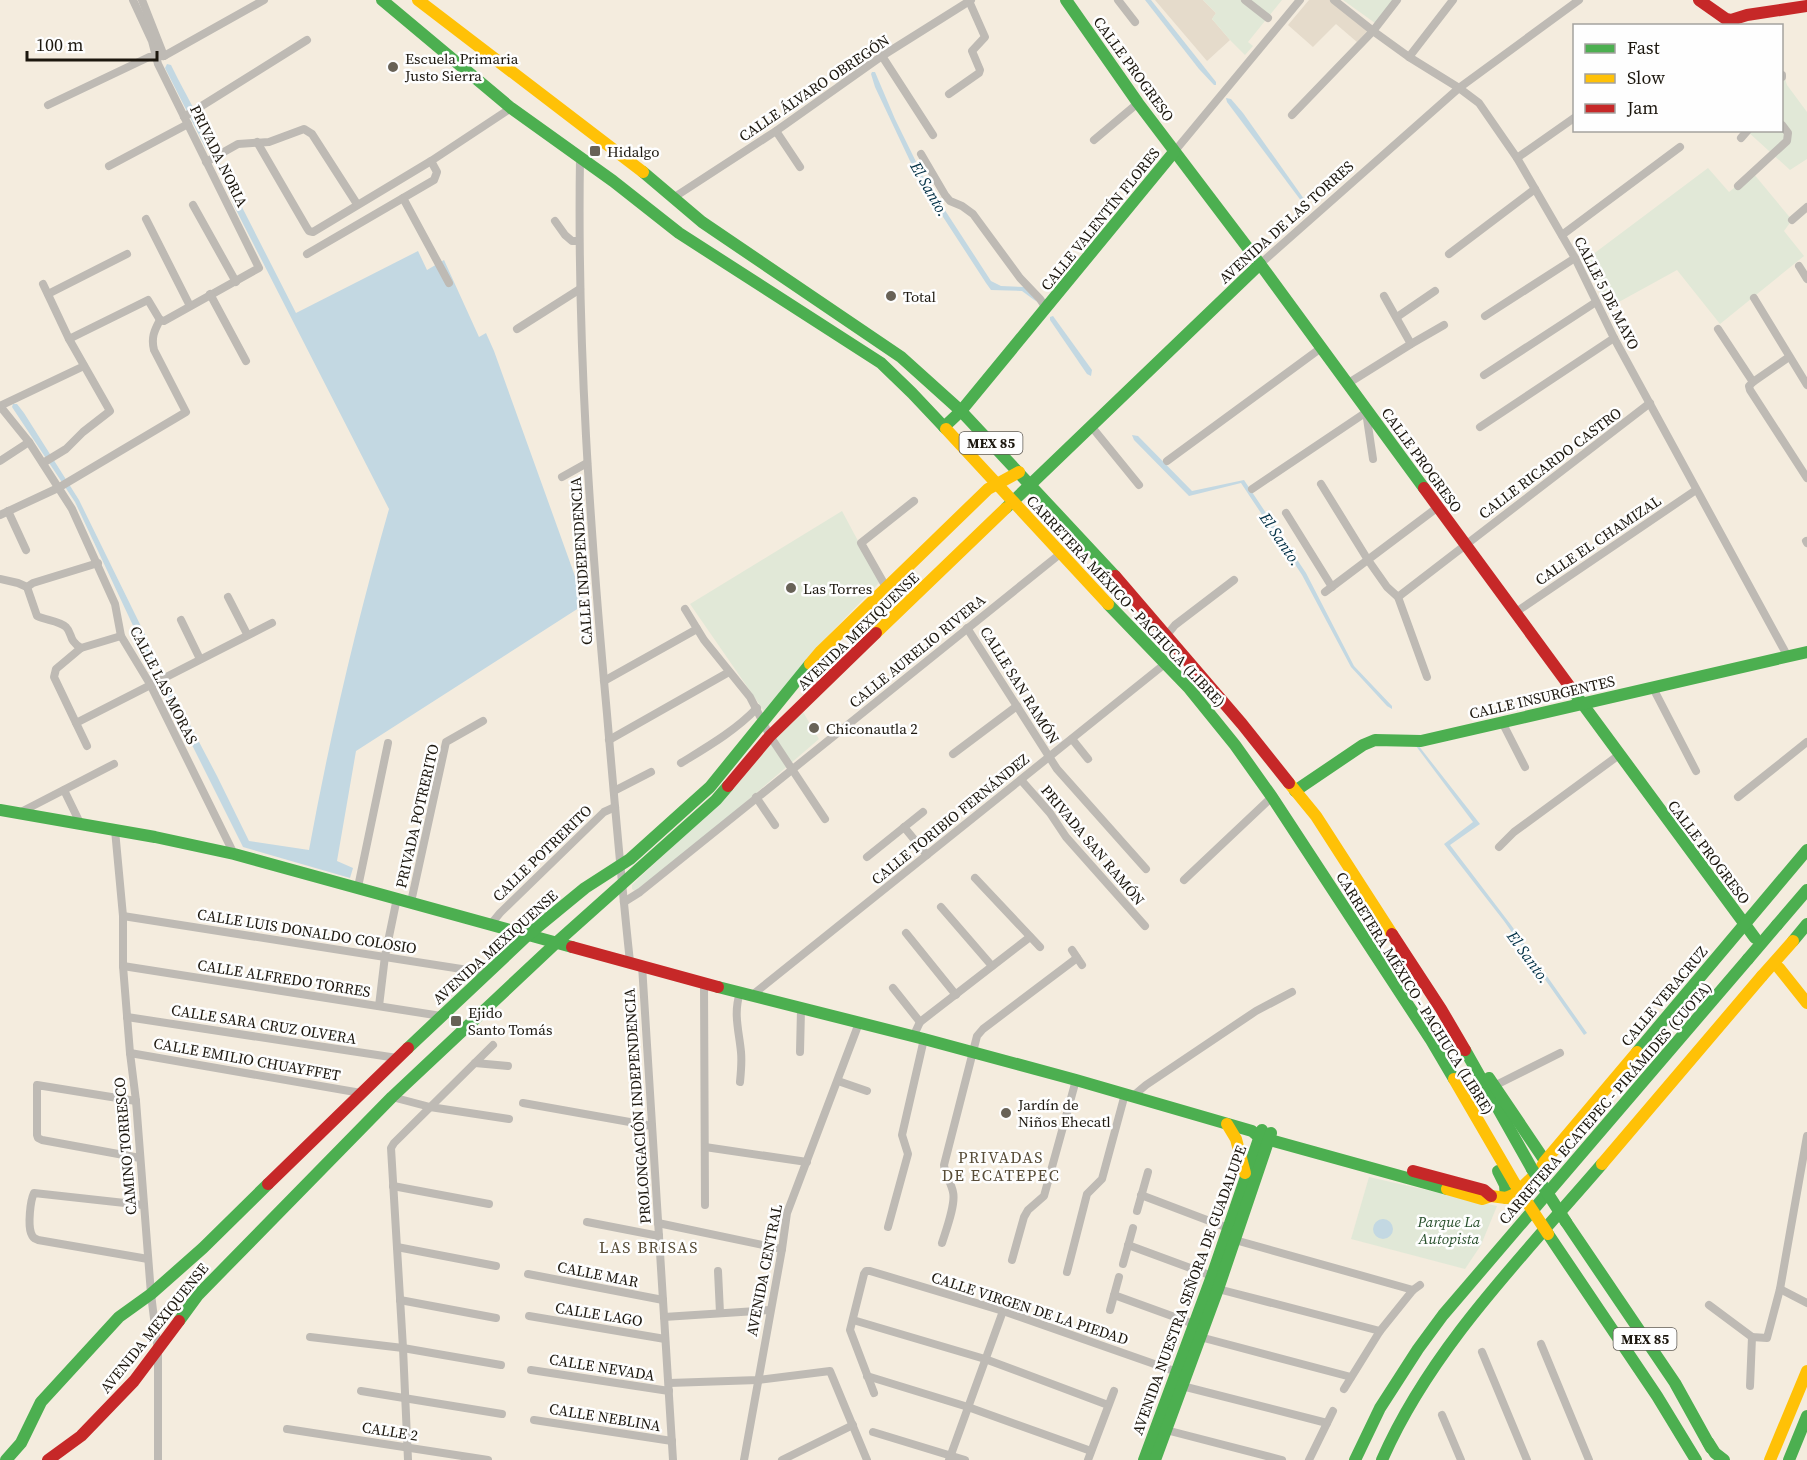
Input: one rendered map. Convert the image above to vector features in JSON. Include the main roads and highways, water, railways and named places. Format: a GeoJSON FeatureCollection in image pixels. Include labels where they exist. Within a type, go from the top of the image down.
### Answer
{"type":"FeatureCollection","features":[{"type":"Feature","properties":{"kind":"main road","name":"CARRETERA MÉXICO - PACHUCA (LIBRE)"},"geometry":{"type":"LineString","coordinates":[[382,0],[511,108],[613,181],[679,232],[881,363],[912,393],[1060,554],[1188,687],[1235,745],[1272,797],[1431,1040],[1515,1184],[1657,1396],[1696,1460]]}},
{"type":"Feature","properties":{"kind":"main road","name":"CARRETERA MÉXICO - PACHUCA (LIBRE)"},"geometry":{"type":"LineString","coordinates":[[418,0],[653,180],[702,222],[901,357],[961,411],[1111,571],[1242,724],[1316,816],[1441,1009],[1532,1169],[1675,1383],[1717,1460]]}},
{"type":"Feature","properties":{"kind":"main road","name":"CALLE PROGRESO"},"geometry":{"type":"LineString","coordinates":[[1066,0],[1138,103],[1260,264],[1755,938]]}},
{"type":"Feature","properties":{"kind":"main road"},"geometry":{"type":"LineString","coordinates":[[1699,0],[1733,23],[1750,20],[1785,5],[1807,6]]}},
{"type":"Feature","properties":{"kind":"main road","name":"CALLE VALENTÍN FLORES"},"geometry":{"type":"LineString","coordinates":[[944,427],[961,411],[1174,152]]}},
{"type":"Feature","properties":{"kind":"main road","name":"AVENIDA DE LAS TORRES"},"geometry":{"type":"LineString","coordinates":[[1030,485],[1260,264]]}},
{"type":"Feature","properties":{"kind":"main road","name":"AVENIDA MEXIQUENSE"},"geometry":{"type":"LineString","coordinates":[[6,1460],[21,1443],[41,1402],[119,1317],[203,1248],[397,1058],[529,933],[585,888],[620,867],[710,787],[821,651],[988,489],[1018,472]]}},
{"type":"Feature","properties":{"kind":"main road","name":"AVENIDA MEXIQUENSE"},"geometry":{"type":"LineString","coordinates":[[48,1460],[81,1436],[134,1381],[198,1295],[392,1097],[556,943],[716,800],[770,736],[1030,485]]}},
{"type":"Feature","properties":{"kind":"main road","name":"CALLE INSURGENTES"},"geometry":{"type":"LineString","coordinates":[[1295,792],[1363,745],[1375,740],[1421,741],[1807,652]]}},
{"type":"Feature","properties":{"kind":"main road"},"geometry":{"type":"LineString","coordinates":[[0,810],[234,854],[529,933],[556,943],[746,995],[1076,1080],[1482,1199],[1491,1196],[1506,1198],[1506,1185],[1436,1065],[1431,1040]]}},
{"type":"Feature","properties":{"kind":"main road","name":"CALLE VERACRUZ"},"geometry":{"type":"LineString","coordinates":[[1506,1198],[1515,1194],[1540,1170],[1545,1161],[1807,850]]}},
{"type":"Feature","properties":{"kind":"main road","name":"CARRETERA ECATEPEC - PIRÁMIDES (CUOTA)"},"geometry":{"type":"LineString","coordinates":[[1355,1460],[1380,1408],[1443,1315],[1807,890]]}},
{"type":"Feature","properties":{"kind":"main road"},"geometry":{"type":"LineString","coordinates":[[1382,1460],[1422,1385],[1464,1325],[1807,924]]}},
{"type":"Feature","properties":{"kind":"main road"},"geometry":{"type":"LineString","coordinates":[[1779,968],[1807,1003]]}},
{"type":"Feature","properties":{"kind":"main road"},"geometry":{"type":"LineString","coordinates":[[1441,1009],[1456,1026],[1467,1047],[1545,1161]]}},
{"type":"Feature","properties":{"kind":"main road"},"geometry":{"type":"LineString","coordinates":[[1227,1124],[1236,1138],[1245,1177]]}},
{"type":"Feature","properties":{"kind":"main road","name":"AVENIDA NUESTRA SEÑORA DE GUADALUPE"},"geometry":{"type":"LineString","coordinates":[[1155,1460],[1166,1430],[1194,1324],[1245,1177],[1263,1134]]}},
{"type":"Feature","properties":{"kind":"main road","name":"AVENIDA NUESTRA SEÑORA DE GUADALUPE"},"geometry":{"type":"LineString","coordinates":[[1144,1460],[1200,1336],[1218,1289],[1235,1240],[1263,1134]]}},
{"type":"Feature","properties":{"kind":"main road"},"geometry":{"type":"LineString","coordinates":[[1762,1460],[1772,1454],[1807,1371]]}},
{"type":"Feature","properties":{"kind":"main road"},"geometry":{"type":"LineString","coordinates":[[1789,1460],[1807,1416]]}},
{"type":"Feature","properties":{"kind":"main road"},"geometry":{"type":"LineString","coordinates":[[1708,1442],[1715,1453],[1724,1460]]}},
{"type":"Feature","properties":{"kind":"water"},"geometry":{"type":"Polygon","coordinates":[[[1145,0],[1151,0],[1216,82],[1216,85],[1199,69],[1145,0]]]}},
{"type":"Feature","properties":{"kind":"water"},"geometry":{"type":"Polygon","coordinates":[[[167,64],[171,65],[196,112],[212,153],[206,149],[165,68],[167,64]]]}},
{"type":"Feature","properties":{"kind":"water","name":"El Santo."},"geometry":{"type":"Polygon","coordinates":[[[872,72],[875,72],[924,178],[991,281],[1001,286],[1025,287],[1037,302],[1022,291],[991,290],[919,180],[875,87],[872,72]]]}},
{"type":"Feature","properties":{"kind":"water"},"geometry":{"type":"Polygon","coordinates":[[[1226,98],[1231,99],[1243,113],[1304,199],[1302,202],[1227,102],[1226,98]]]}},
{"type":"Feature","properties":{"kind":"water"},"geometry":{"type":"Polygon","coordinates":[[[216,160],[296,313],[418,251],[427,270],[444,260],[479,337],[486,333],[494,351],[585,604],[356,751],[337,861],[353,868],[350,878],[243,847],[163,687],[164,683],[168,683],[249,841],[309,850],[345,678],[389,509],[235,208],[216,160]]]}},
{"type":"Feature","properties":{"kind":"water"},"geometry":{"type":"Polygon","coordinates":[[[1053,316],[1092,370],[1091,376],[1087,374],[1050,320],[1053,316]]]}},
{"type":"Feature","properties":{"kind":"water"},"geometry":{"type":"Polygon","coordinates":[[[13,404],[17,404],[24,413],[79,500],[159,663],[156,668],[152,666],[75,502],[12,407],[13,404]]]}},
{"type":"Feature","properties":{"kind":"water","name":"El Santo."},"geometry":{"type":"Polygon","coordinates":[[[1132,435],[1138,436],[1192,491],[1244,480],[1306,573],[1354,666],[1392,706],[1392,709],[1351,667],[1302,575],[1241,483],[1189,496],[1134,440],[1132,435]]]}},
{"type":"Feature","properties":{"kind":"water"},"geometry":{"type":"Polygon","coordinates":[[[1418,745],[1480,824],[1450,845],[1511,925],[1587,1033],[1584,1035],[1504,921],[1444,844],[1473,822],[1416,746],[1418,745]]]}},
{"type":"Feature","properties":{"kind":"water"},"geometry":{"type":"Polygon","coordinates":[[[1383,1219],[1390,1222],[1393,1229],[1390,1236],[1383,1239],[1376,1236],[1373,1229],[1376,1222],[1383,1219]]]}},
{"type":"Feature","properties":{"kind":"place","name":"Escuela Primaria Justo Sierra"},"geometry":{"type":"Point","coordinates":[393,67]}},
{"type":"Feature","properties":{"kind":"place","name":"Hidalgo"},"geometry":{"type":"Point","coordinates":[595,151]}},
{"type":"Feature","properties":{"kind":"place","name":"Total"},"geometry":{"type":"Point","coordinates":[891,296]}},
{"type":"Feature","properties":{"kind":"place","name":"Las Torres"},"geometry":{"type":"Point","coordinates":[791,588]}},
{"type":"Feature","properties":{"kind":"place","name":"Chiconautla 2"},"geometry":{"type":"Point","coordinates":[814,728]}},
{"type":"Feature","properties":{"kind":"place","name":"Ejido Santo Tomás"},"geometry":{"type":"Point","coordinates":[456,1021]}},
{"type":"Feature","properties":{"kind":"place","name":"Jardín de Niños Ehecatl"},"geometry":{"type":"Point","coordinates":[1006,1113]}},
{"type":"Feature","properties":{"kind":"district","name":"PRIVADAS DE ECATEPEC"},"geometry":{"type":"Point","coordinates":[1001,1166]}},
{"type":"Feature","properties":{"kind":"district","name":"LAS BRISAS"},"geometry":{"type":"Point","coordinates":[649,1247]}},
{"type":"Feature","properties":{"kind":"park label","name":"Parque La Autopista"},"geometry":{"type":"Point","coordinates":[1449,1230]}}]}
